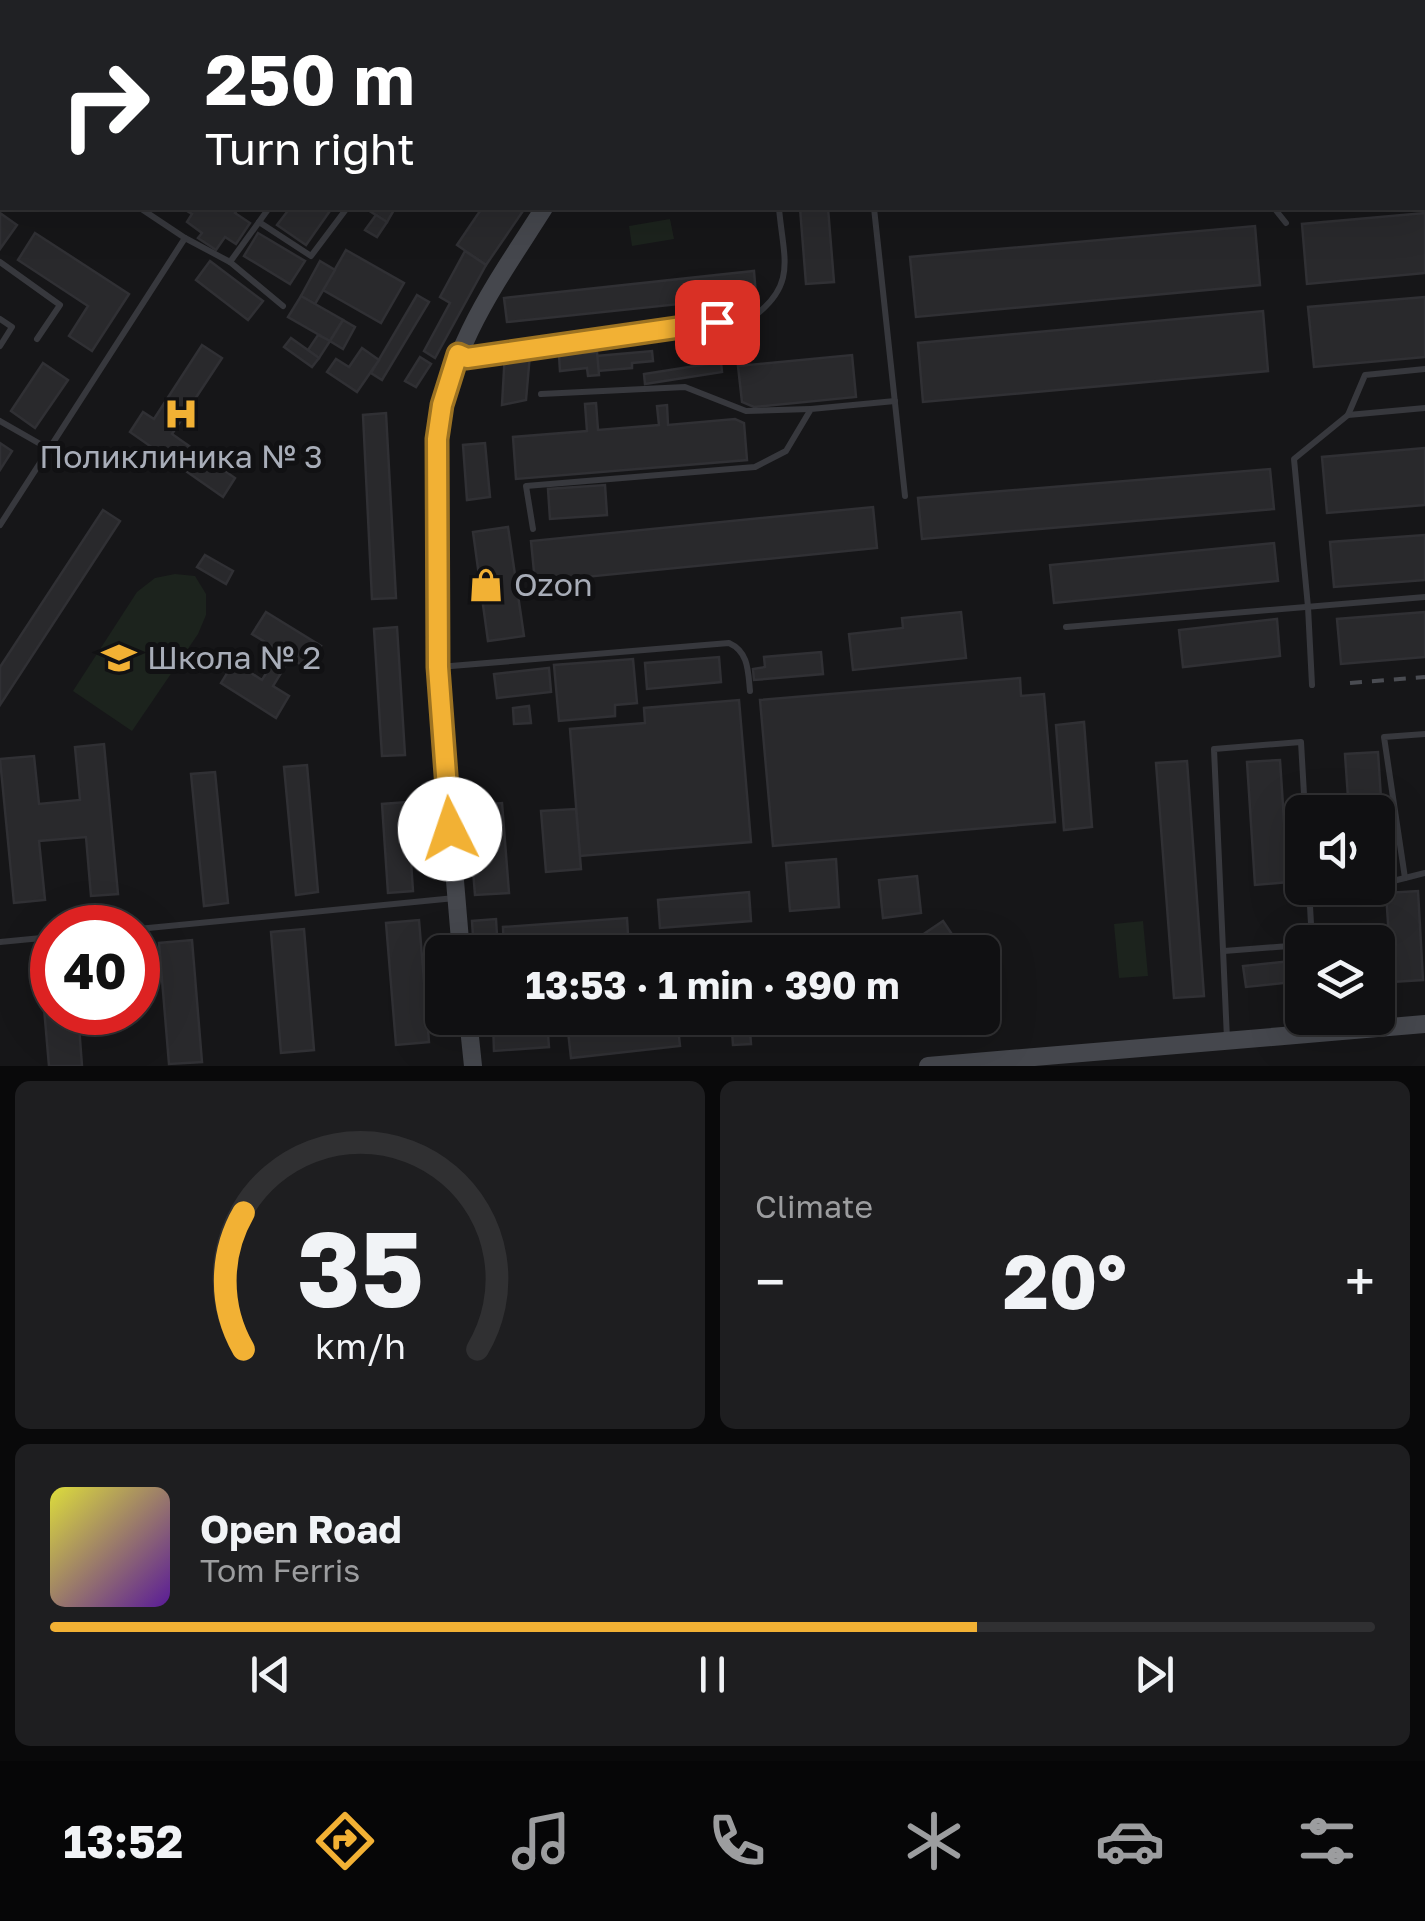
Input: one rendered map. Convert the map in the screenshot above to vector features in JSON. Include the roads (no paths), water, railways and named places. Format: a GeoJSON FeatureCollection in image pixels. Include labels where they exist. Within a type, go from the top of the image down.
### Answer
{"type":"FeatureCollection","features":[{"type":"Feature","properties":{"kind":"street"},"geometry":{"type":"LineString","coordinates":[[459,935],[438,667],[437,439],[442,405],[475,316],[543,210]]}},
{"type":"Feature","properties":{"kind":"street"},"geometry":{"type":"LineString","coordinates":[[928,1066],[1425,1024]]}},
{"type":"Feature","properties":{"kind":"street"},"geometry":{"type":"LineString","coordinates":[[470,1035],[473,1066]]}},
{"type":"Feature","properties":{"kind":"lane"},"geometry":{"type":"LineString","coordinates":[[143,210],[230,262],[283,306]]}},
{"type":"Feature","properties":{"kind":"lane"},"geometry":{"type":"LineString","coordinates":[[230,262],[268,210]]}},
{"type":"Feature","properties":{"kind":"lane"},"geometry":{"type":"LineString","coordinates":[[259,222],[311,256],[346,210]]}},
{"type":"Feature","properties":{"kind":"lane"},"geometry":{"type":"LineString","coordinates":[[458,354],[467,358],[753,317],[779,293],[783,282],[780,210]]}},
{"type":"Feature","properties":{"kind":"lane"},"geometry":{"type":"LineString","coordinates":[[874,210],[905,496]]}},
{"type":"Feature","properties":{"kind":"lane"},"geometry":{"type":"LineString","coordinates":[[1276,210],[1286,223]]}},
{"type":"Feature","properties":{"kind":"lane"},"geometry":{"type":"LineString","coordinates":[[0,525],[185,238]]}},
{"type":"Feature","properties":{"kind":"lane"},"geometry":{"type":"LineString","coordinates":[[0,262],[60,305],[38,340]]}},
{"type":"Feature","properties":{"kind":"lane"},"geometry":{"type":"LineString","coordinates":[[0,319],[12,327],[0,346]]}},
{"type":"Feature","properties":{"kind":"lane"},"geometry":{"type":"LineString","coordinates":[[1312,685],[1294,459],[1348,415],[1365,375],[1425,369]]}},
{"type":"Feature","properties":{"kind":"lane"},"geometry":{"type":"LineString","coordinates":[[541,394],[685,387],[746,412],[895,401]]}},
{"type":"Feature","properties":{"kind":"lane"},"geometry":{"type":"LineString","coordinates":[[1348,415],[1425,408]]}},
{"type":"Feature","properties":{"kind":"lane"},"geometry":{"type":"LineString","coordinates":[[533,529],[526,486],[756,467],[786,452],[811,410]]}},
{"type":"Feature","properties":{"kind":"lane"},"geometry":{"type":"LineString","coordinates":[[0,421],[49,449]]}},
{"type":"Feature","properties":{"kind":"lane"},"geometry":{"type":"LineString","coordinates":[[1066,628],[1425,597]]}},
{"type":"Feature","properties":{"kind":"lane"},"geometry":{"type":"LineString","coordinates":[[438,667],[722,642],[743,653],[750,692]]}},
{"type":"Feature","properties":{"kind":"lane"},"geometry":{"type":"LineString","coordinates":[[1404,878],[1384,736],[1425,734]]}},
{"type":"Feature","properties":{"kind":"lane"},"geometry":{"type":"LineString","coordinates":[[1228,1040],[1214,748],[1300,742],[1304,795]]}},
{"type":"Feature","properties":{"kind":"lane"},"geometry":{"type":"LineString","coordinates":[[1395,880],[1425,874]]}},
{"type":"Feature","properties":{"kind":"lane"},"geometry":{"type":"LineString","coordinates":[[160,927],[455,898]]}},
{"type":"Feature","properties":{"kind":"lane"},"geometry":{"type":"LineString","coordinates":[[0,942],[30,939]]}},
{"type":"Feature","properties":{"kind":"lane"},"geometry":{"type":"LineString","coordinates":[[1224,952],[1285,947]]}},
{"type":"Feature","properties":{"kind":"railway"},"geometry":{"type":"LineString","coordinates":[[1350,683],[1425,677]]}},
{"type":"Feature","properties":{"kind":"place","name":"Поликлиника № 3"},"geometry":{"type":"Point","coordinates":[181,414]}},
{"type":"Feature","properties":{"kind":"place","name":"Ozon"},"geometry":{"type":"Point","coordinates":[486,585]}},
{"type":"Feature","properties":{"kind":"place","name":"Школа № 2"},"geometry":{"type":"Point","coordinates":[119,658]}}]}
